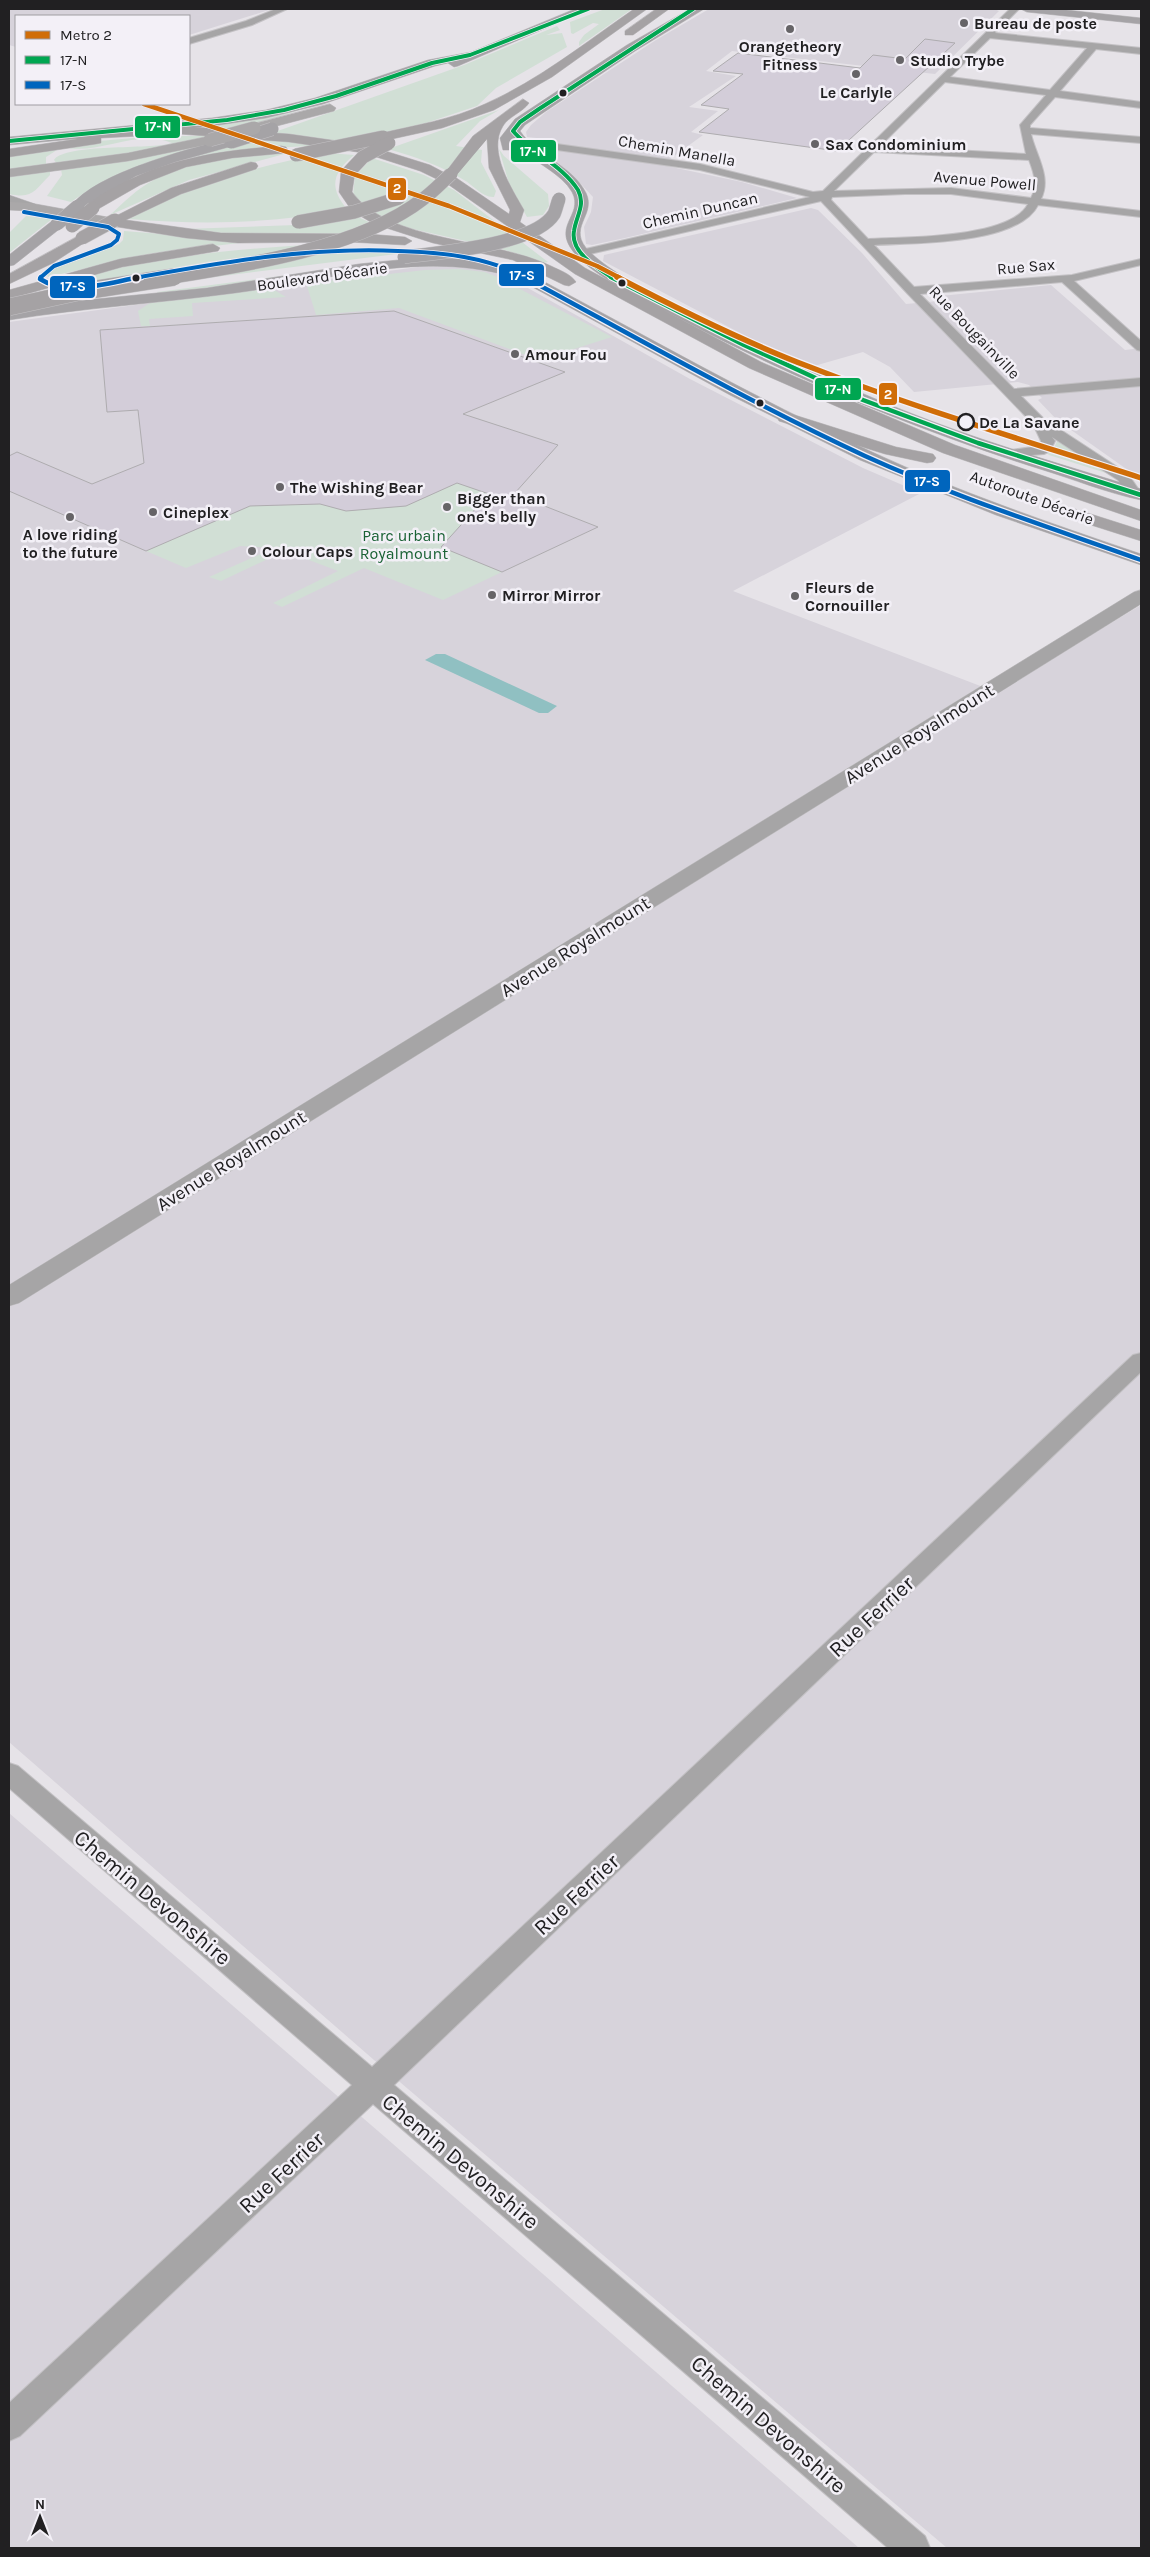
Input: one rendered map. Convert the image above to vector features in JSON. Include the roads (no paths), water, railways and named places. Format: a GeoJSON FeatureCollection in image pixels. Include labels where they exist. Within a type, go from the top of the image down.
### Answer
{"type":"FeatureCollection","features":[{"type":"Feature","properties":{"kind":"highway"},"geometry":{"type":"LineString","coordinates":[[596,300],[553,272],[522,258],[416,235],[376,220],[360,211],[348,198],[345,186],[348,174],[358,161],[372,151],[422,130],[478,112],[506,99],[642,9]]}},
{"type":"Feature","properties":{"kind":"highway"},"geometry":{"type":"LineString","coordinates":[[620,39],[663,9]]}},
{"type":"Feature","properties":{"kind":"highway"},"geometry":{"type":"LineString","coordinates":[[9,307],[74,293],[228,268],[312,248],[359,232],[396,215],[426,198],[451,174],[474,143],[498,123],[522,104],[607,48]]}},
{"type":"Feature","properties":{"kind":"highway"},"geometry":{"type":"LineString","coordinates":[[498,123],[491,147],[493,162],[517,210],[513,222]]}},
{"type":"Feature","properties":{"kind":"highway"},"geometry":{"type":"LineString","coordinates":[[76,135],[174,130],[252,131],[350,146],[394,158]]}},
{"type":"Feature","properties":{"kind":"highway"},"geometry":{"type":"LineString","coordinates":[[9,280],[48,260],[82,238],[154,200],[219,176],[296,155],[422,130]]}},
{"type":"Feature","properties":{"kind":"highway"},"geometry":{"type":"LineString","coordinates":[[9,153],[112,138],[252,131]]}},
{"type":"Feature","properties":{"kind":"highway"},"geometry":{"type":"LineString","coordinates":[[9,264],[48,245],[113,194],[144,179],[193,162],[252,152],[323,150],[394,158]]}},
{"type":"Feature","properties":{"kind":"highway","name":"Autoroute Décarie"},"geometry":{"type":"LineString","coordinates":[[394,158],[447,178],[513,222],[562,260],[710,343],[803,388],[949,448],[1141,516]]}},
{"type":"Feature","properties":{"kind":"highway"},"geometry":{"type":"LineString","coordinates":[[292,222],[374,206],[404,196],[451,174]]}},
{"type":"Feature","properties":{"kind":"highway"},"geometry":{"type":"LineString","coordinates":[[82,238],[144,179]]}},
{"type":"Feature","properties":{"kind":"highway"},"geometry":{"type":"LineString","coordinates":[[118,222],[169,232],[210,237],[371,238],[432,245],[509,262],[596,300],[767,390]]}},
{"type":"Feature","properties":{"kind":"highway"},"geometry":{"type":"LineString","coordinates":[[118,222],[193,227],[266,225]]}},
{"type":"Feature","properties":{"kind":"highway"},"geometry":{"type":"LineString","coordinates":[[9,295],[76,274],[147,258],[226,247],[324,243],[432,245]]}},
{"type":"Feature","properties":{"kind":"highway","name":"Autoroute Décarie"},"geometry":{"type":"LineString","coordinates":[[799,404],[952,468]]}},
{"type":"Feature","properties":{"kind":"highway"},"geometry":{"type":"LineString","coordinates":[[785,417],[825,428],[894,453],[927,458]]}},
{"type":"Feature","properties":{"kind":"highway","name":"Autoroute Décarie"},"geometry":{"type":"LineString","coordinates":[[1062,509],[1141,536]]}},
{"type":"Feature","properties":{"kind":"main road"},"geometry":{"type":"LineString","coordinates":[[9,264],[97,191],[129,175],[171,159],[272,129],[447,67],[470,55],[584,9]]}},
{"type":"Feature","properties":{"kind":"main road"},"geometry":{"type":"LineString","coordinates":[[1027,9],[1141,20]]}},
{"type":"Feature","properties":{"kind":"main road"},"geometry":{"type":"LineString","coordinates":[[517,136],[527,117],[687,10]]}},
{"type":"Feature","properties":{"kind":"main road"},"geometry":{"type":"LineString","coordinates":[[9,141],[227,120],[284,110],[336,96],[432,63],[470,55]]}},
{"type":"Feature","properties":{"kind":"main road"},"geometry":{"type":"LineString","coordinates":[[9,173],[83,164],[210,140],[252,131],[330,108]]}},
{"type":"Feature","properties":{"kind":"main road"},"geometry":{"type":"LineString","coordinates":[[517,136],[507,138],[506,142],[509,150],[517,158]]}},
{"type":"Feature","properties":{"kind":"main road"},"geometry":{"type":"LineString","coordinates":[[517,136],[579,193],[581,208],[571,233],[572,242],[581,253],[602,269],[794,370],[924,424],[1010,454],[1138,494]]}},
{"type":"Feature","properties":{"kind":"main road"},"geometry":{"type":"LineString","coordinates":[[36,310],[59,304],[176,286],[474,247],[517,236],[535,229],[553,216],[559,199],[551,186]]}},
{"type":"Feature","properties":{"kind":"main road"},"geometry":{"type":"LineString","coordinates":[[9,206],[30,207],[118,222]]}},
{"type":"Feature","properties":{"kind":"main road","name":"Boulevard Décarie"},"geometry":{"type":"LineString","coordinates":[[9,315],[36,310],[250,286],[421,262],[452,261],[480,263],[503,268],[521,275],[785,417],[937,487],[1141,560]]}},
{"type":"Feature","properties":{"kind":"street"},"geometry":{"type":"LineString","coordinates":[[190,41],[249,23],[283,9]]}},
{"type":"Feature","properties":{"kind":"street"},"geometry":{"type":"LineString","coordinates":[[826,196],[829,190],[1015,9]]}},
{"type":"Feature","properties":{"kind":"street"},"geometry":{"type":"LineString","coordinates":[[987,35],[1141,51]]}},
{"type":"Feature","properties":{"kind":"street"},"geometry":{"type":"LineString","coordinates":[[866,242],[959,236],[990,231],[1019,219],[1036,201],[1040,184],[1025,131],[1027,122],[1094,46]]}},
{"type":"Feature","properties":{"kind":"street"},"geometry":{"type":"LineString","coordinates":[[943,79],[1051,95],[1141,105]]}},
{"type":"Feature","properties":{"kind":"street"},"geometry":{"type":"LineString","coordinates":[[1025,131],[1082,137],[1141,140]]}},
{"type":"Feature","properties":{"kind":"street","name":"Chemin Manella"},"geometry":{"type":"LineString","coordinates":[[517,136],[695,166],[805,194],[826,196]]}},
{"type":"Feature","properties":{"kind":"street"},"geometry":{"type":"LineString","coordinates":[[871,149],[1032,157]]}},
{"type":"Feature","properties":{"kind":"street","name":"Avenue Powell"},"geometry":{"type":"LineString","coordinates":[[826,196],[937,191],[1141,214]]}},
{"type":"Feature","properties":{"kind":"street","name":"Rue Bougainville"},"geometry":{"type":"LineString","coordinates":[[826,196],[829,204],[1039,422],[1123,477],[1138,494]]}},
{"type":"Feature","properties":{"kind":"street","name":"Chemin Duncan"},"geometry":{"type":"LineString","coordinates":[[581,253],[806,203],[826,196]]}},
{"type":"Feature","properties":{"kind":"street"},"geometry":{"type":"LineString","coordinates":[[9,199],[30,207]]}},
{"type":"Feature","properties":{"kind":"street","name":"Rue Sax"},"geometry":{"type":"LineString","coordinates":[[912,291],[1065,278],[1141,262]]}},
{"type":"Feature","properties":{"kind":"street"},"geometry":{"type":"LineString","coordinates":[[1065,278],[1141,347]]}},
{"type":"Feature","properties":{"kind":"street"},"geometry":{"type":"LineString","coordinates":[[1011,393],[1141,382]]}},
{"type":"Feature","properties":{"kind":"street","name":"Rue Bougainville"},"geometry":{"type":"LineString","coordinates":[[1010,454],[1045,448],[1048,441],[1039,422]]}},
{"type":"Feature","properties":{"kind":"street","name":"Avenue Royalmount"},"geometry":{"type":"LineString","coordinates":[[9,1297],[1141,596]]}},
{"type":"Feature","properties":{"kind":"street","name":"Rue Ferrier"},"geometry":{"type":"LineString","coordinates":[[9,2425],[373,2086],[1141,1360]]}},
{"type":"Feature","properties":{"kind":"street","name":"Chemin Devonshire"},"geometry":{"type":"LineString","coordinates":[[9,1774],[913,2548]]}},
{"type":"Feature","properties":{"kind":"water"},"geometry":{"type":"Polygon","coordinates":[[[436,654],[445,654],[557,706],[548,713],[539,713],[425,660],[436,654]]]}},
{"type":"Feature","properties":{"kind":"metro line","name":"2"},"geometry":{"type":"LineString","coordinates":[[147,105],[449,206],[597,266],[690,315],[809,367],[967,422],[1141,478]]}},
{"type":"Feature","properties":{"kind":"place","name":"Bureau de poste"},"geometry":{"type":"Point","coordinates":[964,23]}},
{"type":"Feature","properties":{"kind":"place","name":"Orangetheory Fitness"},"geometry":{"type":"Point","coordinates":[790,29]}},
{"type":"Feature","properties":{"kind":"place","name":"Studio Trybe"},"geometry":{"type":"Point","coordinates":[900,60]}},
{"type":"Feature","properties":{"kind":"place","name":"Le Carlyle"},"geometry":{"type":"Point","coordinates":[856,74]}},
{"type":"Feature","properties":{"kind":"place","name":"Sax Condominium"},"geometry":{"type":"Point","coordinates":[815,144]}},
{"type":"Feature","properties":{"kind":"place","name":"Amour Fou"},"geometry":{"type":"Point","coordinates":[515,354]}},
{"type":"Feature","properties":{"kind":"place","name":"De La Savane"},"geometry":{"type":"Point","coordinates":[966,422]}},
{"type":"Feature","properties":{"kind":"place","name":"The Wishing Bear"},"geometry":{"type":"Point","coordinates":[280,487]}},
{"type":"Feature","properties":{"kind":"place","name":"Bigger than one's belly"},"geometry":{"type":"Point","coordinates":[447,507]}},
{"type":"Feature","properties":{"kind":"place","name":"Cineplex"},"geometry":{"type":"Point","coordinates":[153,512]}},
{"type":"Feature","properties":{"kind":"place","name":"A love riding to the future"},"geometry":{"type":"Point","coordinates":[70,517]}},
{"type":"Feature","properties":{"kind":"place","name":"Colour Caps"},"geometry":{"type":"Point","coordinates":[252,551]}},
{"type":"Feature","properties":{"kind":"place","name":"Mirror Mirror"},"geometry":{"type":"Point","coordinates":[492,595]}},
{"type":"Feature","properties":{"kind":"place","name":"Fleurs de Cornouiller"},"geometry":{"type":"Point","coordinates":[795,596]}},
{"type":"Feature","properties":{"kind":"park label","name":"Parc urbain Royalmount"},"geometry":{"type":"Point","coordinates":[404,544]}}]}
